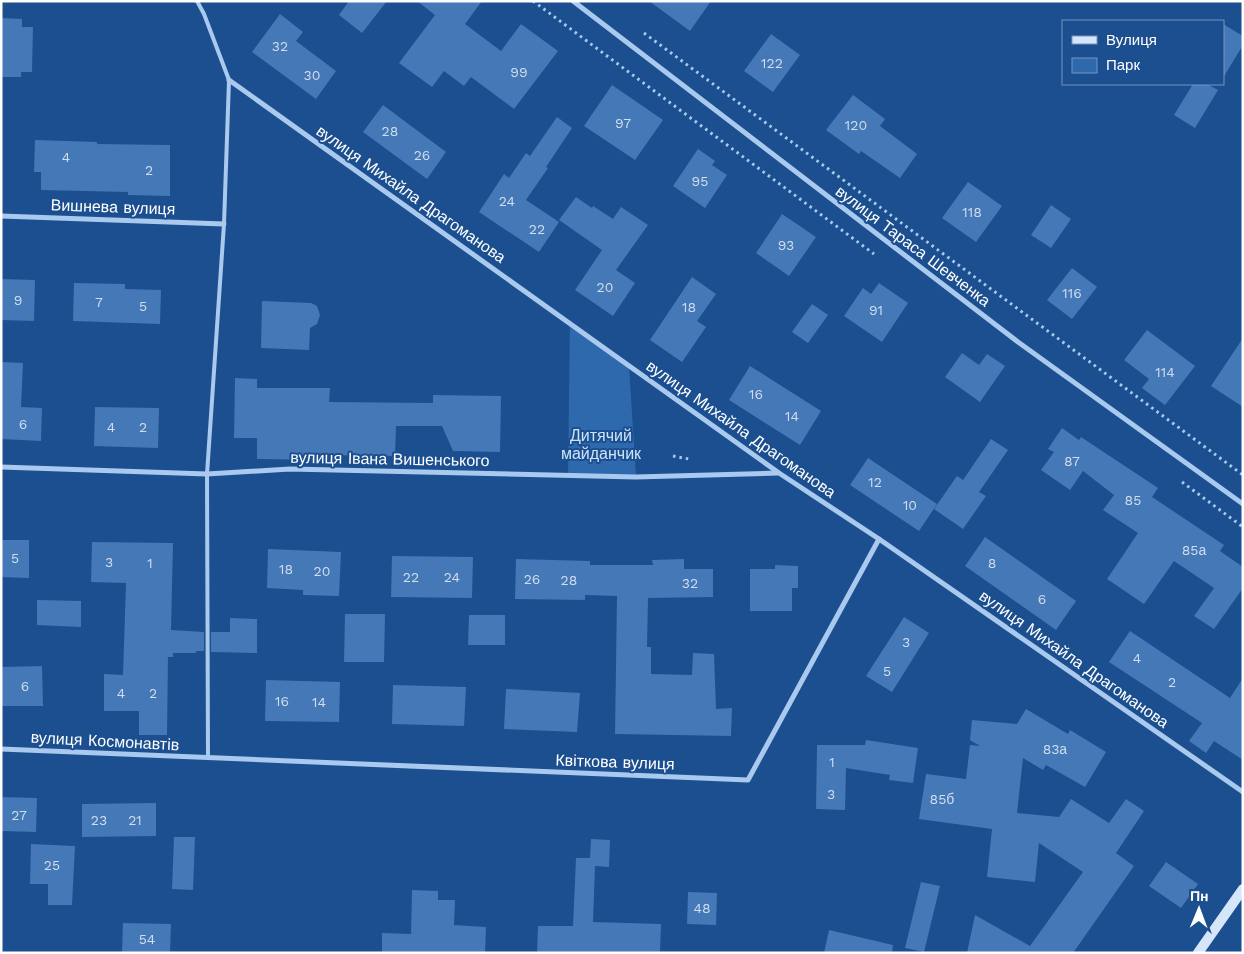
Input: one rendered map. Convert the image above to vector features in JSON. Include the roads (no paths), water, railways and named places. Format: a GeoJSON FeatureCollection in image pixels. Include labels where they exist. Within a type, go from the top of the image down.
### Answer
{"type":"FeatureCollection","features":[{"type":"Feature","properties":{"kind":"street","name":"вулиця Тараса Шевченка"},"geometry":{"type":"LineString","coordinates":[[573,1],[1018,342],[1243,504]]}},
{"type":"Feature","properties":{"kind":"street","name":"вулиця Михайла Драгоманова"},"geometry":{"type":"LineString","coordinates":[[230,80],[779,473],[879,539],[1243,792]]}},
{"type":"Feature","properties":{"kind":"street","name":"Вишнева вулиця"},"geometry":{"type":"LineString","coordinates":[[1,216],[224,224]]}},
{"type":"Feature","properties":{"kind":"street","name":"вулиця Івана Вишенського"},"geometry":{"type":"LineString","coordinates":[[1,467],[208,474],[290,469],[636,477],[779,473]]}},
{"type":"Feature","properties":{"kind":"street","name":"Квіткова вулиця"},"geometry":{"type":"LineString","coordinates":[[208,758],[748,780],[879,539]]}},
{"type":"Feature","properties":{"kind":"street","name":"вулиця Космонавтів"},"geometry":{"type":"LineString","coordinates":[[1,749],[208,758]]}},
{"type":"Feature","properties":{"kind":"street"},"geometry":{"type":"LineString","coordinates":[[1198,953],[1243,889]]}},
{"type":"Feature","properties":{"kind":"lane"},"geometry":{"type":"LineString","coordinates":[[197,1],[230,80],[224,224],[208,474],[208,758]]}},
{"type":"Feature","properties":{"kind":"park label","name":"Дитячий майданчик"},"geometry":{"type":"Point","coordinates":[601,444]}}]}
